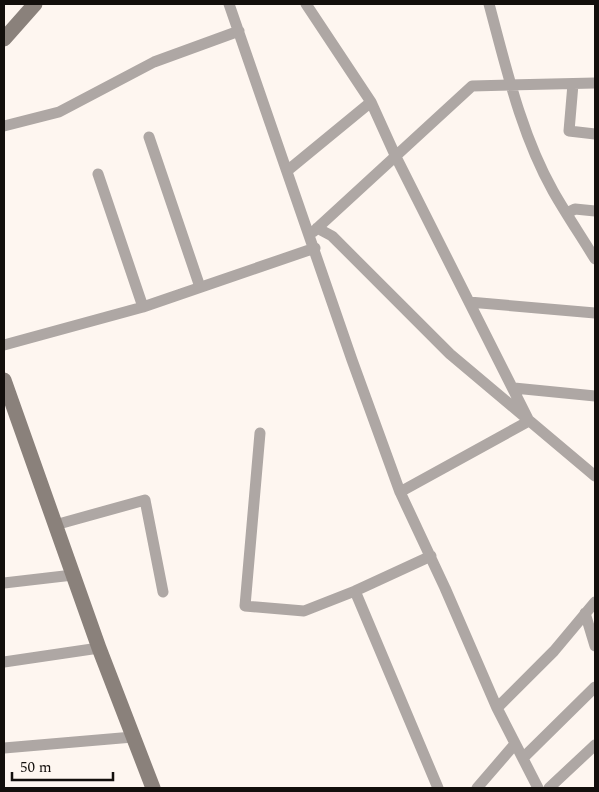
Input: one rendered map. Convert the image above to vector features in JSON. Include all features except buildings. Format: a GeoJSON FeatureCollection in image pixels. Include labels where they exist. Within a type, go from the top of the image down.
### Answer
{"type":"FeatureCollection","features":[{"type":"Feature","properties":{"kind":"street"},"geometry":{"type":"LineString","coordinates":[[4,39],[35,4]]}},
{"type":"Feature","properties":{"kind":"street"},"geometry":{"type":"LineString","coordinates":[[229,4],[240,31],[287,171],[313,232],[315,248],[352,360],[400,492],[431,556],[497,708],[538,788]]}},
{"type":"Feature","properties":{"kind":"street"},"geometry":{"type":"LineString","coordinates":[[306,4],[371,102],[395,155],[529,420]]}},
{"type":"Feature","properties":{"kind":"street"},"geometry":{"type":"LineString","coordinates":[[490,4],[511,85],[536,153],[553,190],[595,259]]}},
{"type":"Feature","properties":{"kind":"street"},"geometry":{"type":"LineString","coordinates":[[4,126],[59,112],[154,62],[240,31]]}},
{"type":"Feature","properties":{"kind":"street"},"geometry":{"type":"LineString","coordinates":[[573,84],[568,131],[595,134]]}},
{"type":"Feature","properties":{"kind":"street"},"geometry":{"type":"LineString","coordinates":[[313,232],[472,86],[595,84]]}},
{"type":"Feature","properties":{"kind":"street"},"geometry":{"type":"LineString","coordinates":[[287,171],[371,102]]}},
{"type":"Feature","properties":{"kind":"street"},"geometry":{"type":"LineString","coordinates":[[149,138],[200,287]]}},
{"type":"Feature","properties":{"kind":"street"},"geometry":{"type":"LineString","coordinates":[[98,174],[143,307]]}},
{"type":"Feature","properties":{"kind":"street"},"geometry":{"type":"LineString","coordinates":[[567,213],[575,209],[595,212]]}},
{"type":"Feature","properties":{"kind":"street"},"geometry":{"type":"LineString","coordinates":[[313,232],[332,236],[450,354],[595,475]]}},
{"type":"Feature","properties":{"kind":"street"},"geometry":{"type":"LineString","coordinates":[[4,345],[143,307],[315,248]]}},
{"type":"Feature","properties":{"kind":"street"},"geometry":{"type":"LineString","coordinates":[[469,302],[595,313]]}},
{"type":"Feature","properties":{"kind":"street"},"geometry":{"type":"LineString","coordinates":[[4,380],[99,648],[153,788]]}},
{"type":"Feature","properties":{"kind":"street"},"geometry":{"type":"LineString","coordinates":[[514,388],[595,396]]}},
{"type":"Feature","properties":{"kind":"street"},"geometry":{"type":"LineString","coordinates":[[400,492],[529,420]]}},
{"type":"Feature","properties":{"kind":"street"},"geometry":{"type":"LineString","coordinates":[[260,433],[245,606],[304,611],[355,591],[431,556]]}},
{"type":"Feature","properties":{"kind":"street"},"geometry":{"type":"LineString","coordinates":[[55,525],[145,500],[163,592]]}},
{"type":"Feature","properties":{"kind":"street"},"geometry":{"type":"LineString","coordinates":[[4,583],[73,575]]}},
{"type":"Feature","properties":{"kind":"street"},"geometry":{"type":"LineString","coordinates":[[355,591],[438,788]]}},
{"type":"Feature","properties":{"kind":"street"},"geometry":{"type":"LineString","coordinates":[[497,708],[554,651],[595,602]]}},
{"type":"Feature","properties":{"kind":"street"},"geometry":{"type":"LineString","coordinates":[[585,613],[595,646]]}},
{"type":"Feature","properties":{"kind":"street"},"geometry":{"type":"LineString","coordinates":[[4,662],[99,648]]}},
{"type":"Feature","properties":{"kind":"street"},"geometry":{"type":"LineString","coordinates":[[523,758],[595,688]]}},
{"type":"Feature","properties":{"kind":"street"},"geometry":{"type":"LineString","coordinates":[[4,748],[133,737]]}},
{"type":"Feature","properties":{"kind":"street"},"geometry":{"type":"LineString","coordinates":[[477,788],[516,744]]}},
{"type":"Feature","properties":{"kind":"street"},"geometry":{"type":"LineString","coordinates":[[550,788],[595,745]]}}]}
